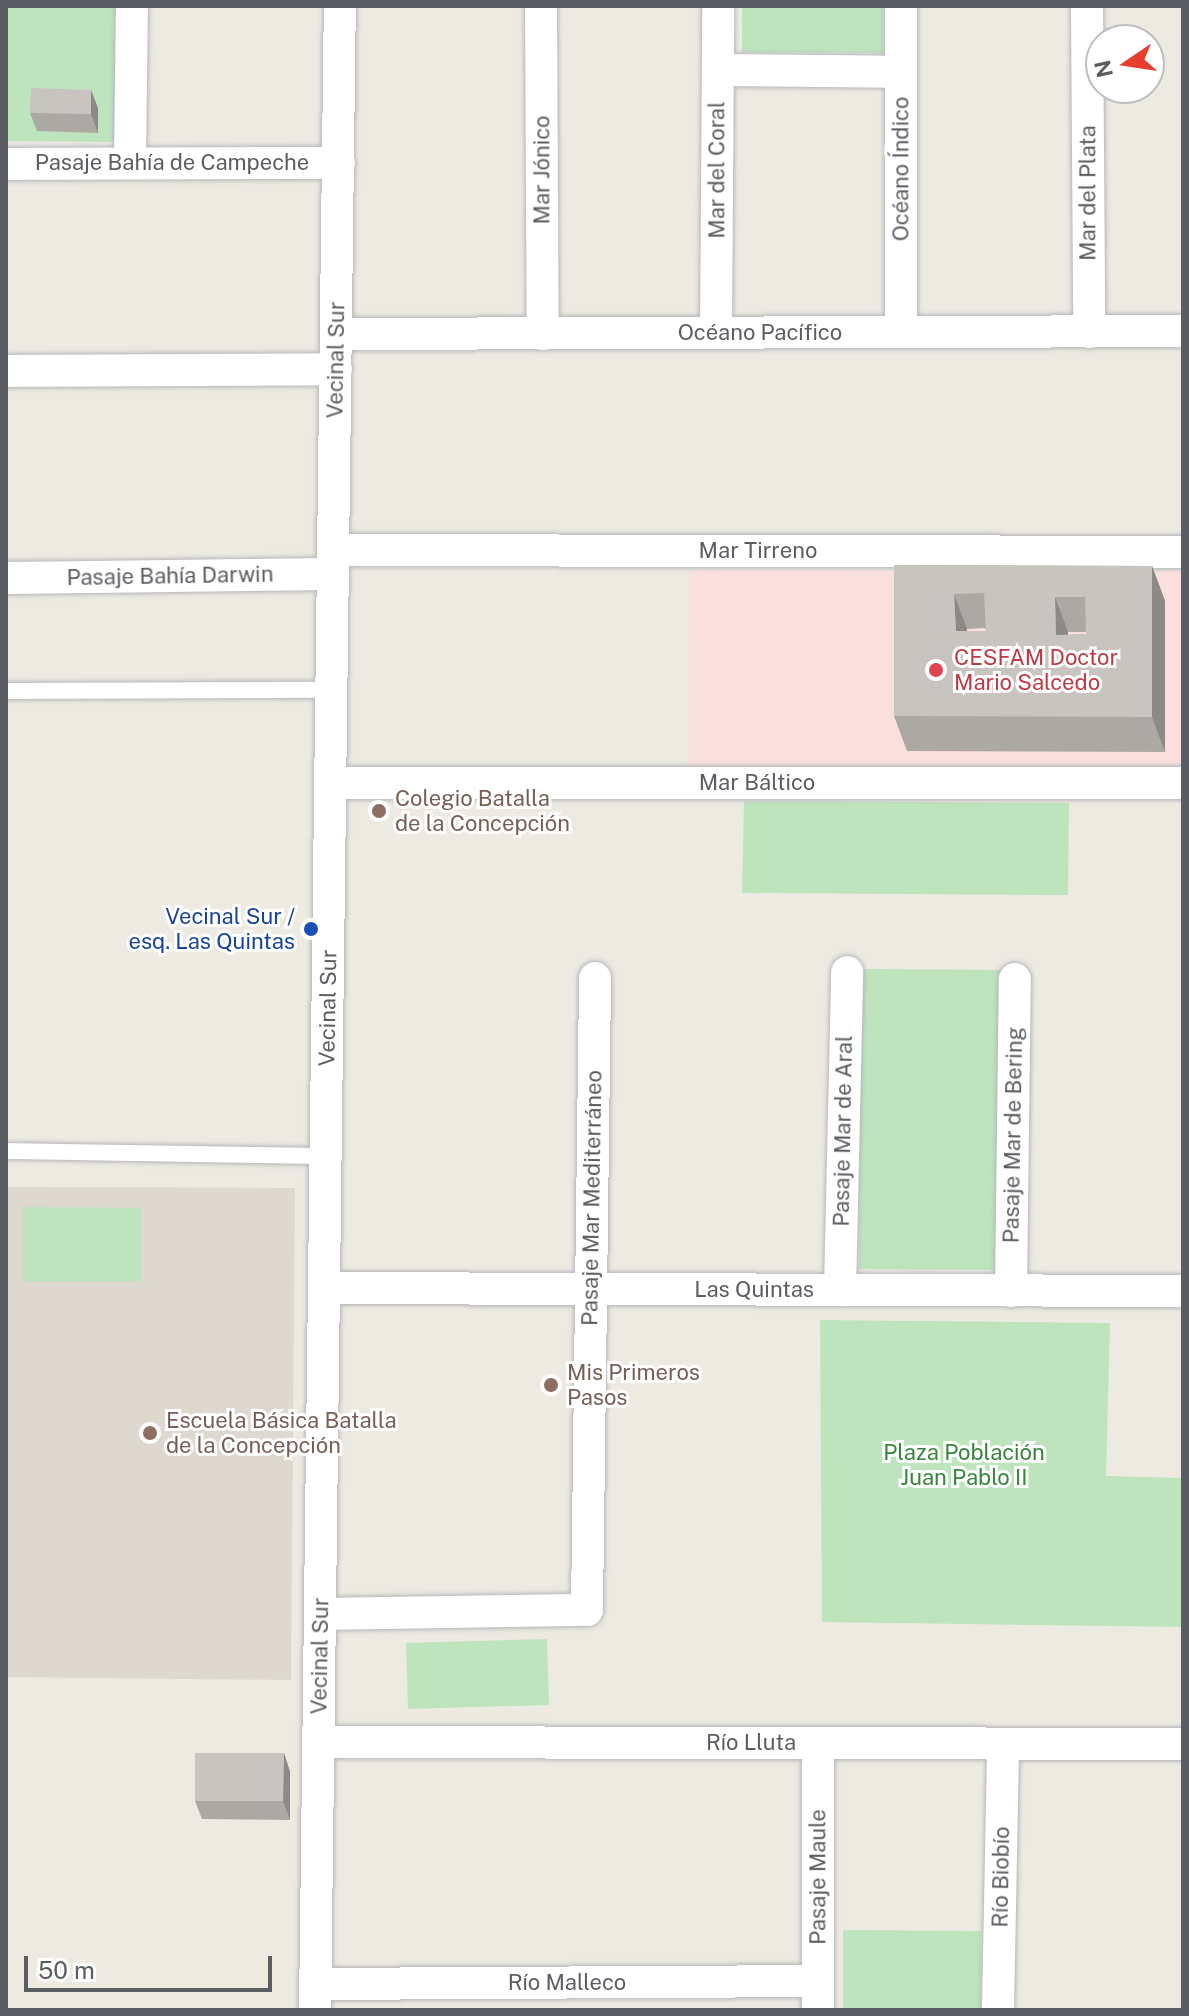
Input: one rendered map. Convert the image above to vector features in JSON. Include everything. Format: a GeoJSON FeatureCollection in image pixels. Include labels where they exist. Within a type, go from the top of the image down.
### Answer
{"type":"FeatureCollection","features":[{"type":"Feature","properties":{"kind":"street"},"geometry":{"type":"LineString","coordinates":[[130,163],[132,6]]}},
{"type":"Feature","properties":{"kind":"street","name":"Vecinal Sur"},"geometry":{"type":"LineString","coordinates":[[316,1997],[340,6]]}},
{"type":"Feature","properties":{"kind":"street","name":"Mar Jónico"},"geometry":{"type":"LineString","coordinates":[[541,6],[543,334]]}},
{"type":"Feature","properties":{"kind":"street","name":"Mar del Coral"},"geometry":{"type":"LineString","coordinates":[[716,333],[718,6]]}},
{"type":"Feature","properties":{"kind":"street","name":"Océano Índico"},"geometry":{"type":"LineString","coordinates":[[901,6],[901,332]]}},
{"type":"Feature","properties":{"kind":"street","name":"Mar del Plata"},"geometry":{"type":"LineString","coordinates":[[1087,6],[1089,332]]}},
{"type":"Feature","properties":{"kind":"street"},"geometry":{"type":"LineString","coordinates":[[718,70],[901,72]]}},
{"type":"Feature","properties":{"kind":"street","name":"Pasaje Bahía de Campeche"},"geometry":{"type":"LineString","coordinates":[[6,164],[339,163]]}},
{"type":"Feature","properties":{"kind":"street","name":"Océano Pacífico"},"geometry":{"type":"LineString","coordinates":[[336,334],[1183,331]]}},
{"type":"Feature","properties":{"kind":"street"},"geometry":{"type":"LineString","coordinates":[[6,371],[336,369]]}},
{"type":"Feature","properties":{"kind":"street","name":"Mar Tirreno"},"geometry":{"type":"LineString","coordinates":[[333,562],[1183,552]]}},
{"type":"Feature","properties":{"kind":"street","name":"Pasaje Bahía Darwin"},"geometry":{"type":"LineString","coordinates":[[6,578],[333,562]]}},
{"type":"Feature","properties":{"kind":"street","name":"Mar Báltico"},"geometry":{"type":"LineString","coordinates":[[331,783],[1183,783]]}},
{"type":"Feature","properties":{"kind":"street","name":"Pasaje Mar de Aral"},"geometry":{"type":"LineString","coordinates":[[840,1290],[847,972]]}},
{"type":"Feature","properties":{"kind":"street","name":"Pasaje Mar Mediterráneo"},"geometry":{"type":"LineString","coordinates":[[320,1614],[587,1610],[595,978]]}},
{"type":"Feature","properties":{"kind":"street","name":"Pasaje Mar de Bering"},"geometry":{"type":"LineString","coordinates":[[1011,1291],[1015,979]]}},
{"type":"Feature","properties":{"kind":"street","name":"Las Quintas"},"geometry":{"type":"LineString","coordinates":[[324,1288],[1183,1291]]}},
{"type":"Feature","properties":{"kind":"street","name":"Río Lluta"},"geometry":{"type":"LineString","coordinates":[[319,1742],[1183,1744]]}},
{"type":"Feature","properties":{"kind":"street","name":"Pasaje Maule"},"geometry":{"type":"LineString","coordinates":[[818,1743],[818,1996]]}},
{"type":"Feature","properties":{"kind":"street","name":"Río Biobío"},"geometry":{"type":"LineString","coordinates":[[998,2010],[1003,1744]]}},
{"type":"Feature","properties":{"kind":"street","name":"Río Malleco"},"geometry":{"type":"LineString","coordinates":[[316,1997],[818,1996]]}},
{"type":"Feature","properties":{"kind":"lane"},"geometry":{"type":"LineString","coordinates":[[6,691],[332,690]]}},
{"type":"Feature","properties":{"kind":"lane"},"geometry":{"type":"LineString","coordinates":[[6,1151],[326,1156]]}},
{"type":"Feature","properties":{"kind":"shaded area","name":"CESFAM Doctor Mario Salcedo"},"geometry":{"type":"Polygon","coordinates":[[[689,570],[1183,571],[1183,768],[688,776],[689,570]]]}},
{"type":"Feature","properties":{"kind":"shaded area","name":"Escuela Básica Batalla de la Concepción"},"geometry":{"type":"Polygon","coordinates":[[[6,1187],[295,1188],[291,1680],[6,1677],[6,1187]]]}},
{"type":"Feature","properties":{"kind":"green space"},"geometry":{"type":"Polygon","coordinates":[[[6,6],[116,6],[114,142],[6,141],[6,6]]]}},
{"type":"Feature","properties":{"kind":"green space"},"geometry":{"type":"Polygon","coordinates":[[[742,6],[883,6],[883,53],[742,52],[742,6]]]}},
{"type":"Feature","properties":{"kind":"green space"},"geometry":{"type":"Polygon","coordinates":[[[744,801],[1069,803],[1068,895],[742,893],[744,801]]]}},
{"type":"Feature","properties":{"kind":"green space"},"geometry":{"type":"Polygon","coordinates":[[[861,969],[1002,970],[1000,1270],[859,1269],[861,969]]]}},
{"type":"Feature","properties":{"kind":"green space"},"geometry":{"type":"Polygon","coordinates":[[[23,1207],[141,1208],[141,1281],[23,1281],[23,1207]]]}},
{"type":"Feature","properties":{"kind":"green space","name":"Plaza Población Juan Pablo II"},"geometry":{"type":"Polygon","coordinates":[[[820,1320],[1110,1323],[1106,1476],[1183,1478],[1183,1627],[822,1622],[820,1320]]]}},
{"type":"Feature","properties":{"kind":"green space"},"geometry":{"type":"Polygon","coordinates":[[[547,1639],[549,1705],[408,1709],[406,1643],[547,1639]]]}},
{"type":"Feature","properties":{"kind":"green space"},"geometry":{"type":"Polygon","coordinates":[[[843,1930],[981,1931],[981,2010],[843,2010],[843,1930]]]}},
{"type":"Feature","properties":{"kind":"building"},"geometry":{"type":"Polygon","coordinates":[[[31,88],[91,90],[91,114],[30,113],[31,88]]]}},
{"type":"Feature","properties":{"kind":"building"},"geometry":{"type":"Polygon","coordinates":[[[894,565],[1152,566],[1152,717],[894,716],[894,565]],[[984,593],[954,594],[956,631],[986,631],[984,593]],[[1055,597],[1056,635],[1086,634],[1085,597],[1055,597]]]}},
{"type":"Feature","properties":{"kind":"building"},"geometry":{"type":"Polygon","coordinates":[[[195,1753],[284,1753],[283,1801],[195,1801],[195,1753]]]}},
{"type":"Feature","properties":{"kind":"place","name":"CESFAM Doctor Mario Salcedo"},"geometry":{"type":"Point","coordinates":[936,670]}},
{"type":"Feature","properties":{"kind":"place","name":"Colegio Batalla de la Concepción"},"geometry":{"type":"Point","coordinates":[379,811]}},
{"type":"Feature","properties":{"kind":"place","name":"Vecinal Sur / esq. Las Quintas"},"geometry":{"type":"Point","coordinates":[311,929]}},
{"type":"Feature","properties":{"kind":"place","name":"Mis Primeros Pasos"},"geometry":{"type":"Point","coordinates":[551,1385]}},
{"type":"Feature","properties":{"kind":"place","name":"Escuela Básica Batalla de la Concepción"},"geometry":{"type":"Point","coordinates":[150,1433]}}]}
